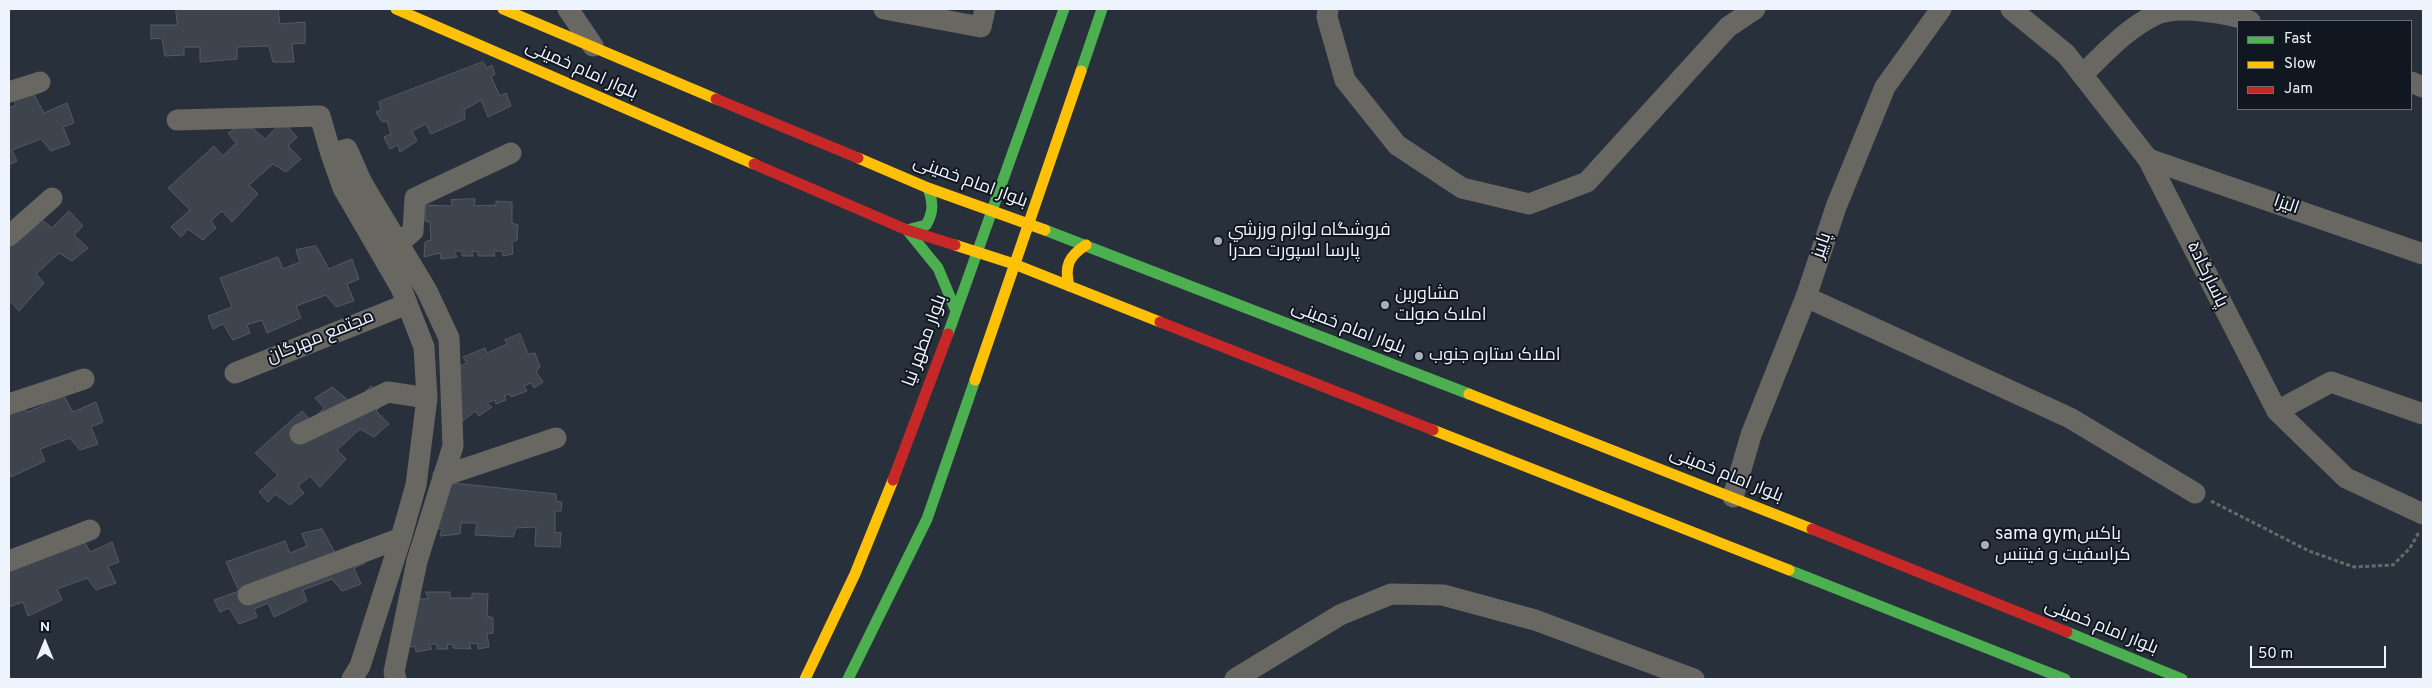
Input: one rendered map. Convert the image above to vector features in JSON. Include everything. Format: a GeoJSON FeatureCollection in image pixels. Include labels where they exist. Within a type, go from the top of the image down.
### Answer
{"type":"FeatureCollection","features":[{"type":"Feature","properties":{"kind":"main road","name":"بلوار امام خمینی"},"geometry":{"type":"LineString","coordinates":[[396,9],[907,230],[1014,264],[2065,679]]}},
{"type":"Feature","properties":{"kind":"main road","name":"بلوار امام خمینی"},"geometry":{"type":"LineString","coordinates":[[503,9],[928,188],[991,209],[1734,498],[2182,679]]}},
{"type":"Feature","properties":{"kind":"main road","name":"بلوار مطهر نیا"},"geometry":{"type":"LineString","coordinates":[[805,679],[826,639],[886,499],[978,253],[991,209],[1064,9]]}},
{"type":"Feature","properties":{"kind":"main road"},"geometry":{"type":"LineString","coordinates":[[848,679],[927,520],[1027,223],[1102,9]]}},
{"type":"Feature","properties":{"kind":"main road"},"geometry":{"type":"LineString","coordinates":[[907,230],[926,225],[932,216],[934,205],[928,188]]}},
{"type":"Feature","properties":{"kind":"main road"},"geometry":{"type":"LineString","coordinates":[[907,230],[928,250],[938,264],[956,311]]}},
{"type":"Feature","properties":{"kind":"main road"},"geometry":{"type":"LineString","coordinates":[[1069,286],[1065,272],[1066,262],[1075,252],[1086,246]]}},
{"type":"Feature","properties":{"kind":"street"},"geometry":{"type":"LineString","coordinates":[[568,9],[593,46]]}},
{"type":"Feature","properties":{"kind":"street"},"geometry":{"type":"LineString","coordinates":[[884,9],[983,18]]}},
{"type":"Feature","properties":{"kind":"street"},"geometry":{"type":"LineString","coordinates":[[1328,9],[1327,17],[1345,80],[1397,145],[1462,188],[1530,204],[1587,182],[1728,27],[1755,9]]}},
{"type":"Feature","properties":{"kind":"street","name":"پاییز"},"geometry":{"type":"LineString","coordinates":[[1734,498],[1751,435],[1806,297],[1836,207],[1885,87],[1941,9]]}},
{"type":"Feature","properties":{"kind":"street","name":"پاسارگاد۵"},"geometry":{"type":"LineString","coordinates":[[2012,9],[2066,54],[2148,159],[2277,411],[2346,478],[2423,514]]}},
{"type":"Feature","properties":{"kind":"street"},"geometry":{"type":"LineString","coordinates":[[2082,75],[2123,36],[2154,15],[2194,9],[2245,20]]}},
{"type":"Feature","properties":{"kind":"street"},"geometry":{"type":"LineString","coordinates":[[9,92],[40,82]]}},
{"type":"Feature","properties":{"kind":"street"},"geometry":{"type":"LineString","coordinates":[[177,120],[320,116],[331,154],[343,188],[401,288],[424,347],[428,398],[416,485],[402,538],[356,673],[395,676],[417,561],[453,446],[449,338],[427,291],[362,184],[347,148],[331,154]]}},
{"type":"Feature","properties":{"kind":"street"},"geometry":{"type":"LineString","coordinates":[[398,244],[413,231],[415,198],[511,153]]}},
{"type":"Feature","properties":{"kind":"street","name":"الیزا"},"geometry":{"type":"LineString","coordinates":[[2148,159],[2423,254]]}},
{"type":"Feature","properties":{"kind":"street"},"geometry":{"type":"LineString","coordinates":[[9,236],[52,198]]}},
{"type":"Feature","properties":{"kind":"street"},"geometry":{"type":"LineString","coordinates":[[1806,297],[2070,418],[2195,493]]}},
{"type":"Feature","properties":{"kind":"street","name":"مجتمع مهرگان"},"geometry":{"type":"LineString","coordinates":[[235,373],[407,304]]}},
{"type":"Feature","properties":{"kind":"street"},"geometry":{"type":"LineString","coordinates":[[9,404],[84,378]]}},
{"type":"Feature","properties":{"kind":"street"},"geometry":{"type":"LineString","coordinates":[[2277,411],[2331,382],[2423,414]]}},
{"type":"Feature","properties":{"kind":"street"},"geometry":{"type":"LineString","coordinates":[[300,434],[388,392],[428,398]]}},
{"type":"Feature","properties":{"kind":"street"},"geometry":{"type":"LineString","coordinates":[[444,476],[556,438]]}},
{"type":"Feature","properties":{"kind":"street"},"geometry":{"type":"LineString","coordinates":[[9,561],[90,530]]}},
{"type":"Feature","properties":{"kind":"street"},"geometry":{"type":"LineString","coordinates":[[248,595],[402,538]]}},
{"type":"Feature","properties":{"kind":"street"},"geometry":{"type":"LineString","coordinates":[[1235,679],[1340,615],[1390,594],[1443,595],[1535,620],[1694,679]]}},
{"type":"Feature","properties":{"kind":"path"},"geometry":{"type":"LineString","coordinates":[[2195,493],[2309,551],[2354,567],[2393,565],[2410,548],[2423,525]]}},
{"type":"Feature","properties":{"kind":"building"},"geometry":{"type":"Polygon","coordinates":[[[176,9],[278,9],[280,24],[305,22],[305,43],[292,44],[294,62],[273,62],[269,46],[237,47],[237,59],[200,62],[200,47],[184,47],[184,55],[165,56],[162,38],[151,39],[151,25],[177,25],[176,9]]]}},
{"type":"Feature","properties":{"kind":"building"},"geometry":{"type":"Polygon","coordinates":[[[483,62],[487,68],[492,65],[495,74],[491,77],[500,96],[506,93],[511,106],[488,117],[481,100],[464,110],[465,119],[431,134],[426,124],[412,131],[417,141],[400,152],[398,145],[390,149],[384,137],[391,134],[387,121],[382,122],[376,112],[381,110],[379,102],[483,62]]]}},
{"type":"Feature","properties":{"kind":"building"},"geometry":{"type":"Polygon","coordinates":[[[31,89],[44,113],[67,103],[74,123],[63,127],[70,144],[51,151],[41,139],[12,150],[17,161],[9,165],[9,108],[16,105],[11,93],[31,89]]]}},
{"type":"Feature","properties":{"kind":"building"},"geometry":{"type":"Polygon","coordinates":[[[283,121],[297,137],[288,146],[301,159],[286,172],[273,164],[249,185],[258,194],[232,222],[222,211],[211,221],[216,228],[203,240],[188,229],[181,237],[171,227],[190,210],[168,188],[214,146],[223,156],[236,143],[228,133],[245,122],[265,139],[283,121]]]}},
{"type":"Feature","properties":{"kind":"building"},"geometry":{"type":"Polygon","coordinates":[[[475,199],[474,206],[496,205],[496,201],[512,202],[512,223],[518,225],[517,240],[512,242],[513,254],[503,256],[502,251],[494,251],[495,256],[478,256],[478,252],[472,251],[473,256],[462,256],[462,251],[454,251],[457,257],[441,259],[440,253],[424,257],[425,242],[431,240],[430,222],[425,221],[425,205],[452,206],[451,200],[475,199]]]}},
{"type":"Feature","properties":{"kind":"building"},"geometry":{"type":"Polygon","coordinates":[[[31,211],[52,228],[69,211],[83,226],[74,235],[88,248],[72,261],[59,253],[36,274],[44,283],[19,311],[9,300],[9,244],[31,211]]]}},
{"type":"Feature","properties":{"kind":"building"},"geometry":{"type":"Polygon","coordinates":[[[316,246],[329,269],[352,259],[359,279],[347,284],[354,301],[336,307],[326,295],[296,306],[301,318],[267,333],[262,320],[247,325],[250,333],[233,340],[223,324],[213,329],[208,316],[232,307],[220,278],[278,257],[283,269],[300,262],[296,250],[316,246]]]}},
{"type":"Feature","properties":{"kind":"building"},"geometry":{"type":"Polygon","coordinates":[[[520,334],[528,354],[535,353],[540,367],[536,371],[543,382],[534,388],[531,383],[524,386],[527,391],[511,397],[509,394],[504,396],[506,400],[496,404],[495,400],[487,403],[492,407],[479,416],[475,411],[463,421],[457,407],[462,402],[442,373],[467,363],[463,357],[485,348],[487,353],[507,344],[505,340],[520,334]]]}},
{"type":"Feature","properties":{"kind":"building"},"geometry":{"type":"Polygon","coordinates":[[[371,386],[385,402],[376,411],[389,424],[374,437],[360,429],[337,450],[346,459],[320,487],[310,476],[298,486],[304,493],[290,505],[275,494],[268,502],[259,492],[278,475],[255,453],[302,411],[311,421],[324,408],[315,398],[332,387],[353,404],[371,386]]]}},
{"type":"Feature","properties":{"kind":"building"},"geometry":{"type":"Polygon","coordinates":[[[60,389],[73,412],[96,402],[103,422],[91,427],[98,444],[80,450],[70,438],[40,449],[45,461],[11,477],[9,471],[9,405],[22,400],[27,412],[44,405],[40,393],[60,389]]]}},
{"type":"Feature","properties":{"kind":"building"},"geometry":{"type":"Polygon","coordinates":[[[444,482],[556,494],[556,501],[562,502],[561,511],[555,511],[555,533],[561,532],[560,547],[535,546],[536,527],[516,528],[513,537],[475,535],[477,523],[461,523],[460,534],[440,536],[442,529],[433,528],[444,482]]]}},
{"type":"Feature","properties":{"kind":"building"},"geometry":{"type":"Polygon","coordinates":[[[77,528],[90,552],[112,542],[119,562],[108,566],[116,583],[96,590],[87,578],[57,589],[62,600],[28,616],[23,602],[9,607],[9,551],[77,528]]]}},
{"type":"Feature","properties":{"kind":"building"},"geometry":{"type":"Polygon","coordinates":[[[322,529],[335,553],[358,543],[365,563],[354,568],[361,584],[342,591],[332,579],[303,590],[307,601],[274,617],[268,603],[254,609],[257,617],[239,624],[229,608],[220,612],[214,600],[239,591],[226,562],[285,541],[290,553],[307,546],[302,534],[322,529]]]}},
{"type":"Feature","properties":{"kind":"building"},"geometry":{"type":"Polygon","coordinates":[[[426,592],[450,592],[450,598],[472,598],[472,593],[488,594],[487,616],[493,618],[493,633],[487,634],[489,647],[478,649],[478,644],[469,643],[471,649],[453,648],[453,645],[447,644],[448,649],[437,649],[437,644],[429,644],[432,649],[416,652],[415,646],[400,650],[401,598],[428,599],[426,592]]]}},
{"type":"Feature","properties":{"kind":"traffic: fast"},"geometry":{"type":"LineString","coordinates":[[948,334],[1064,9]]}},
{"type":"Feature","properties":{"kind":"traffic: fast"},"geometry":{"type":"LineString","coordinates":[[1081,71],[1102,9]]}},
{"type":"Feature","properties":{"kind":"traffic: fast"},"geometry":{"type":"LineString","coordinates":[[928,188],[932,207],[929,220],[926,225],[907,230],[938,268],[956,311]]}},
{"type":"Feature","properties":{"kind":"traffic: fast"},"geometry":{"type":"LineString","coordinates":[[1045,230],[1469,394]]}},
{"type":"Feature","properties":{"kind":"traffic: fast"},"geometry":{"type":"LineString","coordinates":[[848,679],[927,519],[975,380]]}},
{"type":"Feature","properties":{"kind":"traffic: fast"},"geometry":{"type":"LineString","coordinates":[[1789,570],[2065,679]]}},
{"type":"Feature","properties":{"kind":"traffic: fast"},"geometry":{"type":"LineString","coordinates":[[2067,632],[2182,679]]}},
{"type":"Feature","properties":{"kind":"traffic: slow"},"geometry":{"type":"LineString","coordinates":[[396,9],[754,164]]}},
{"type":"Feature","properties":{"kind":"traffic: slow"},"geometry":{"type":"LineString","coordinates":[[503,9],[716,99]]}},
{"type":"Feature","properties":{"kind":"traffic: slow"},"geometry":{"type":"LineString","coordinates":[[975,380],[1081,71]]}},
{"type":"Feature","properties":{"kind":"traffic: slow"},"geometry":{"type":"LineString","coordinates":[[858,158],[928,188],[1045,230]]}},
{"type":"Feature","properties":{"kind":"traffic: slow"},"geometry":{"type":"LineString","coordinates":[[955,245],[1014,264],[1160,322]]}},
{"type":"Feature","properties":{"kind":"traffic: slow"},"geometry":{"type":"LineString","coordinates":[[1069,286],[1067,273],[1069,262],[1075,253],[1086,245]]}},
{"type":"Feature","properties":{"kind":"traffic: slow"},"geometry":{"type":"LineString","coordinates":[[1469,394],[1812,529]]}},
{"type":"Feature","properties":{"kind":"traffic: slow"},"geometry":{"type":"LineString","coordinates":[[1433,430],[1789,570]]}},
{"type":"Feature","properties":{"kind":"traffic: slow"},"geometry":{"type":"LineString","coordinates":[[805,679],[855,574],[893,480]]}},
{"type":"Feature","properties":{"kind":"traffic: jam"},"geometry":{"type":"LineString","coordinates":[[716,99],[858,158]]}},
{"type":"Feature","properties":{"kind":"traffic: jam"},"geometry":{"type":"LineString","coordinates":[[754,164],[907,230],[955,245]]}},
{"type":"Feature","properties":{"kind":"traffic: jam"},"geometry":{"type":"LineString","coordinates":[[1160,322],[1433,430]]}},
{"type":"Feature","properties":{"kind":"traffic: jam"},"geometry":{"type":"LineString","coordinates":[[893,480],[948,334]]}},
{"type":"Feature","properties":{"kind":"traffic: jam"},"geometry":{"type":"LineString","coordinates":[[1812,529],[2067,632]]}},
{"type":"Feature","properties":{"kind":"place","name":"فروشگاه لوازم ورزشي پارسا اسپورت صدرا"},"geometry":{"type":"Point","coordinates":[1218,241]}},
{"type":"Feature","properties":{"kind":"place","name":"مشاورین املاک صولت"},"geometry":{"type":"Point","coordinates":[1385,305]}},
{"type":"Feature","properties":{"kind":"place","name":"املاک ستاره جنوب"},"geometry":{"type":"Point","coordinates":[1419,356]}},
{"type":"Feature","properties":{"kind":"place","name":"sama gymباکس کراسفیت و فیتنس"},"geometry":{"type":"Point","coordinates":[1985,545]}}]}
